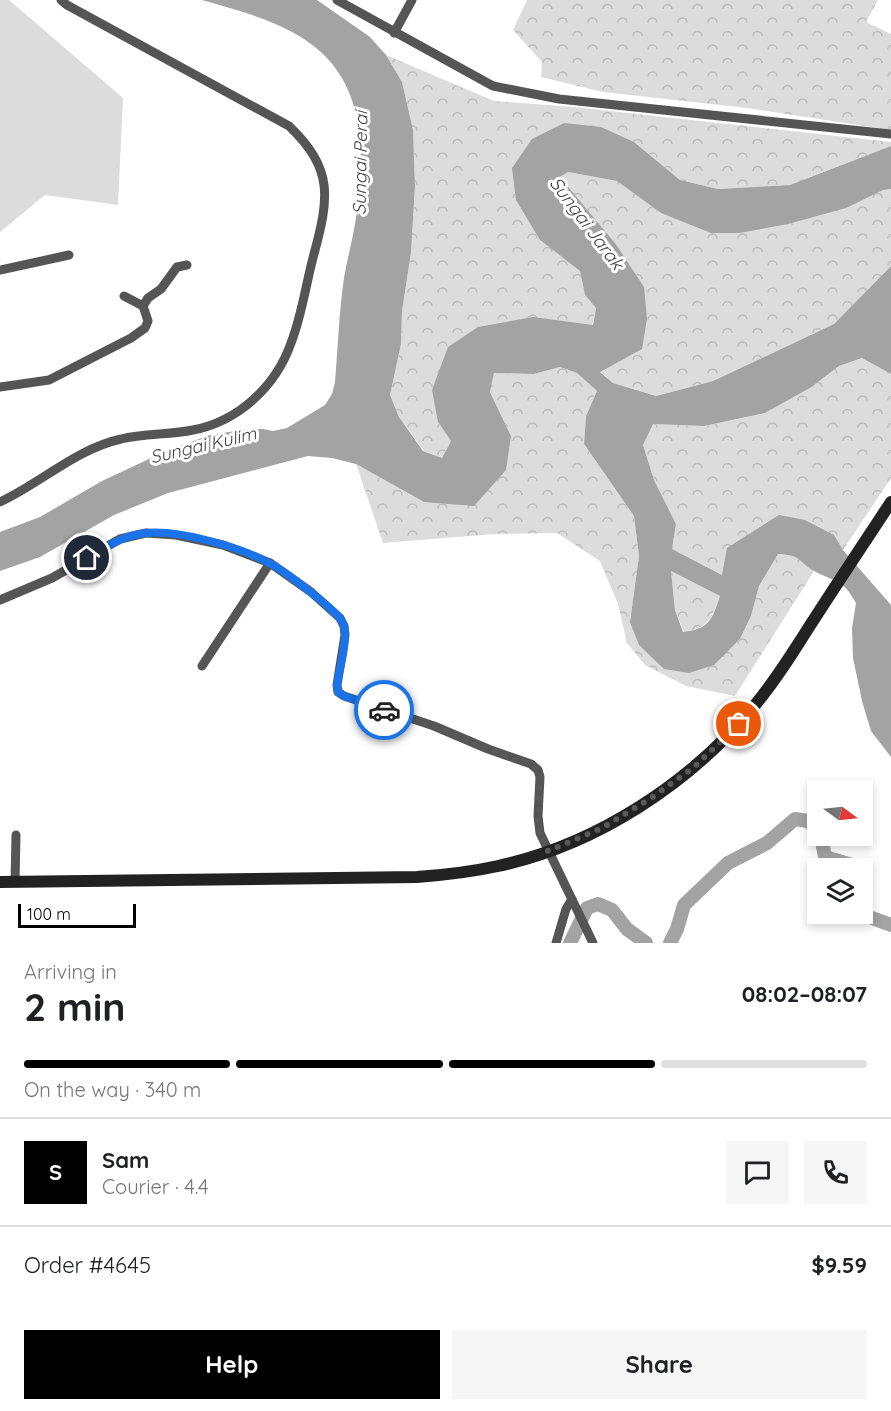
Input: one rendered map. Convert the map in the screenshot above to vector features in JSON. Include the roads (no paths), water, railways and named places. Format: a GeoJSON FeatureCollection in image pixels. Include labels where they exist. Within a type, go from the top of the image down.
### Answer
{"type":"FeatureCollection","features":[{"type":"Feature","properties":{"kind":"street"},"geometry":{"type":"LineString","coordinates":[[0,502],[70,459],[100,446],[122,438],[195,430],[224,420],[250,403],[265,388],[281,366],[292,342],[325,204],[323,176],[315,156],[289,126],[61,0]]}},
{"type":"Feature","properties":{"kind":"street"},"geometry":{"type":"LineString","coordinates":[[338,0],[394,33],[494,86],[559,99],[891,135]]}},
{"type":"Feature","properties":{"kind":"street"},"geometry":{"type":"LineString","coordinates":[[394,33],[412,0]]}},
{"type":"Feature","properties":{"kind":"street"},"geometry":{"type":"LineString","coordinates":[[0,270],[69,255]]}},
{"type":"Feature","properties":{"kind":"street"},"geometry":{"type":"LineString","coordinates":[[143,306],[148,298],[161,289],[177,267],[187,266]]}},
{"type":"Feature","properties":{"kind":"street"},"geometry":{"type":"LineString","coordinates":[[0,387],[49,380],[131,338],[145,328],[148,321],[143,306],[124,296]]}},
{"type":"Feature","properties":{"kind":"street"},"geometry":{"type":"LineString","coordinates":[[0,882],[417,878],[499,866],[548,851],[602,828],[651,798],[693,768],[739,724],[770,686],[891,502]]}},
{"type":"Feature","properties":{"kind":"street"},"geometry":{"type":"LineString","coordinates":[[0,600],[52,578],[120,539],[146,533],[176,535],[223,544],[270,563],[311,592],[340,618],[345,635],[337,685],[338,692],[531,764],[537,770],[540,786],[538,816],[540,833],[591,940]]}},
{"type":"Feature","properties":{"kind":"street"},"geometry":{"type":"LineString","coordinates":[[202,666],[270,563]]}},
{"type":"Feature","properties":{"kind":"street"},"geometry":{"type":"LineString","coordinates":[[15,882],[16,835]]}},
{"type":"Feature","properties":{"kind":"street"},"geometry":{"type":"LineString","coordinates":[[556,943],[566,909],[574,902]]}},
{"type":"Feature","properties":{"kind":"water"},"geometry":{"type":"Polygon","coordinates":[[[202,0],[317,0],[370,37],[386,55],[402,82],[413,130],[415,186],[411,253],[402,311],[401,344],[390,395],[399,417],[423,451],[442,458],[451,441],[438,422],[432,390],[448,347],[478,327],[533,317],[593,325],[596,308],[585,295],[580,271],[540,240],[516,200],[512,168],[532,139],[564,123],[601,127],[634,142],[680,180],[718,189],[790,185],[891,146],[891,189],[883,190],[846,208],[788,224],[739,233],[711,233],[661,213],[617,181],[568,172],[560,177],[615,243],[644,287],[647,319],[642,349],[600,372],[613,383],[656,396],[713,381],[834,324],[891,266],[891,374],[862,358],[839,366],[810,388],[765,413],[704,426],[653,424],[643,445],[654,480],[676,524],[672,549],[722,575],[727,548],[779,515],[805,520],[834,535],[843,550],[891,605],[891,757],[871,731],[862,701],[853,658],[852,628],[856,603],[843,586],[816,572],[796,557],[778,554],[759,586],[751,616],[740,639],[714,665],[689,673],[664,669],[639,645],[630,622],[639,556],[634,516],[584,444],[586,416],[597,391],[577,373],[560,367],[534,374],[494,373],[490,392],[511,436],[506,470],[474,506],[424,502],[356,464],[332,458],[308,456],[168,493],[114,515],[40,557],[0,571],[0,532],[40,517],[102,481],[166,451],[210,435],[248,429],[273,431],[287,428],[325,405],[332,394],[344,278],[361,179],[360,133],[355,111],[348,90],[337,70],[322,53],[309,43],[281,26],[202,0]],[[671,571],[675,610],[683,632],[692,631],[709,622],[720,596],[671,571]]]}},
{"type":"Feature","properties":{"kind":"waterway"},"geometry":{"type":"LineString","coordinates":[[670,943],[684,905],[728,863],[767,843],[795,819],[807,821]]}},
{"type":"Feature","properties":{"kind":"waterway"},"geometry":{"type":"LineString","coordinates":[[823,846],[825,857],[828,858]]}},
{"type":"Feature","properties":{"kind":"waterway"},"geometry":{"type":"LineString","coordinates":[[570,943],[587,908],[598,904],[612,910],[627,929],[646,943]]}},
{"type":"Feature","properties":{"kind":"waterway"},"geometry":{"type":"LineString","coordinates":[[873,918],[891,925]]}},
{"type":"Feature","properties":{"kind":"water label","name":"Sungai Perai"},"geometry":{"type":"Point","coordinates":[360,163]}},
{"type":"Feature","properties":{"kind":"water label","name":"Sungai Jarak"},"geometry":{"type":"Point","coordinates":[587,223]}},
{"type":"Feature","properties":{"kind":"water label","name":"Sungai Kulim"},"geometry":{"type":"Point","coordinates":[203,445]}}]}
